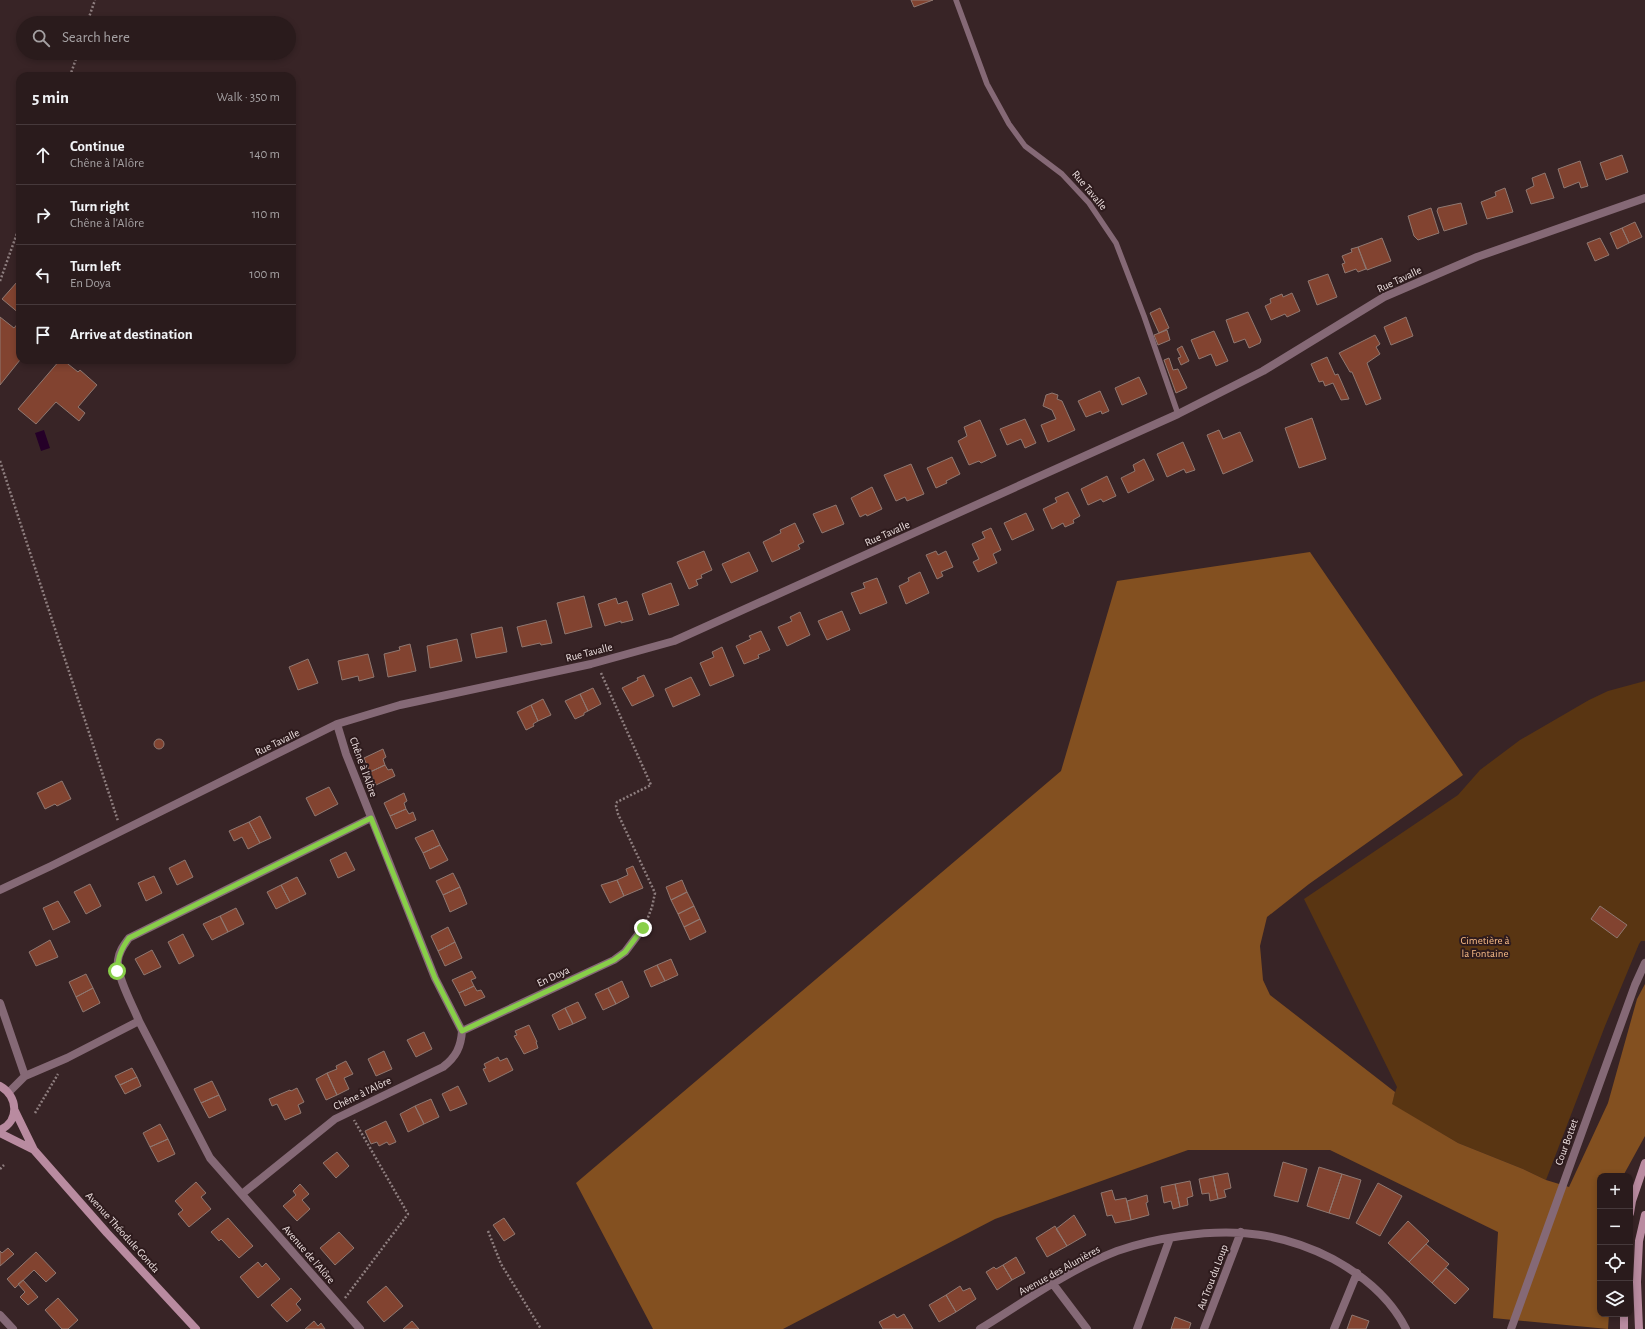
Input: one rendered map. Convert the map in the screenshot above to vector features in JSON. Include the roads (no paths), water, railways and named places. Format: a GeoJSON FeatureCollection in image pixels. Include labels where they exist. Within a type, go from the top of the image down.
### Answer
{"type":"FeatureCollection","features":[{"type":"Feature","properties":{"kind":"main road"},"geometry":{"type":"LineString","coordinates":[[0,1086],[9,1092]]}},
{"type":"Feature","properties":{"kind":"main road","name":"Avenue Théodule Gonda"},"geometry":{"type":"LineString","coordinates":[[9,1092],[14,1101],[15,1112],[34,1150],[107,1233],[196,1329]]}},
{"type":"Feature","properties":{"kind":"main road"},"geometry":{"type":"LineString","coordinates":[[0,1131],[9,1124],[15,1112]]}},
{"type":"Feature","properties":{"kind":"main road","name":"Avenue Théodule Gonda"},"geometry":{"type":"LineString","coordinates":[[0,1131],[34,1150]]}},
{"type":"Feature","properties":{"kind":"main road"},"geometry":{"type":"LineString","coordinates":[[1631,1209],[1645,1163]]}},
{"type":"Feature","properties":{"kind":"main road"},"geometry":{"type":"LineString","coordinates":[[1639,1329],[1637,1282],[1639,1241],[1645,1215]]}},
{"type":"Feature","properties":{"kind":"main road"},"geometry":{"type":"LineString","coordinates":[[1624,1317],[1624,1329]]}},
{"type":"Feature","properties":{"kind":"street","name":"Rue Tavalle"},"geometry":{"type":"LineString","coordinates":[[0,890],[337,724],[400,705],[597,662],[674,641],[1178,414],[1263,371],[1384,297],[1477,257],[1645,198]]}},
{"type":"Feature","properties":{"kind":"street","name":"Chêne à l'Alôre"},"geometry":{"type":"LineString","coordinates":[[242,1194],[335,1119],[443,1067],[451,1061],[456,1054],[462,1040],[462,1031],[435,978],[346,754],[337,724]]}},
{"type":"Feature","properties":{"kind":"street"},"geometry":{"type":"LineString","coordinates":[[242,1194],[210,1158],[139,1021],[117,971],[121,949],[129,938],[371,818]]}},
{"type":"Feature","properties":{"kind":"street","name":"En Doya"},"geometry":{"type":"LineString","coordinates":[[462,1031],[614,960],[625,952],[643,928]]}},
{"type":"Feature","properties":{"kind":"street","name":"Cour Bottet"},"geometry":{"type":"LineString","coordinates":[[1511,1329],[1632,992],[1645,963]]}},
{"type":"Feature","properties":{"kind":"street"},"geometry":{"type":"LineString","coordinates":[[0,1003],[25,1076]]}},
{"type":"Feature","properties":{"kind":"street"},"geometry":{"type":"LineString","coordinates":[[9,1092],[25,1076],[67,1058],[139,1021]]}},
{"type":"Feature","properties":{"kind":"street","name":"Avenue de l'Alôre"},"geometry":{"type":"LineString","coordinates":[[242,1194],[360,1329]]}},
{"type":"Feature","properties":{"kind":"street","name":"Avenue des Alunières"},"geometry":{"type":"LineString","coordinates":[[980,1329],[1053,1284],[1098,1259],[1118,1251],[1170,1238],[1204,1233],[1240,1232],[1260,1234],[1300,1244],[1322,1253],[1357,1273],[1383,1295],[1393,1307],[1406,1329]]}},
{"type":"Feature","properties":{"kind":"street","name":"Au Trou du Loup"},"geometry":{"type":"LineString","coordinates":[[1204,1329],[1240,1232]]}},
{"type":"Feature","properties":{"kind":"street"},"geometry":{"type":"LineString","coordinates":[[1136,1329],[1170,1238]]}},
{"type":"Feature","properties":{"kind":"street"},"geometry":{"type":"LineString","coordinates":[[1334,1329],[1357,1273]]}},
{"type":"Feature","properties":{"kind":"street"},"geometry":{"type":"LineString","coordinates":[[1053,1284],[1087,1329]]}},
{"type":"Feature","properties":{"kind":"street"},"geometry":{"type":"LineString","coordinates":[[0,1315],[13,1329]]}},
{"type":"Feature","properties":{"kind":"lane","name":"Rue Tavalle"},"geometry":{"type":"LineString","coordinates":[[956,0],[987,84],[1009,124],[1024,146],[1062,174],[1089,203],[1116,243],[1144,316],[1178,414]]}},
{"type":"Feature","properties":{"kind":"park label","name":"Cimetière à la Fontaine"},"geometry":{"type":"Point","coordinates":[1485,946]}}]}
